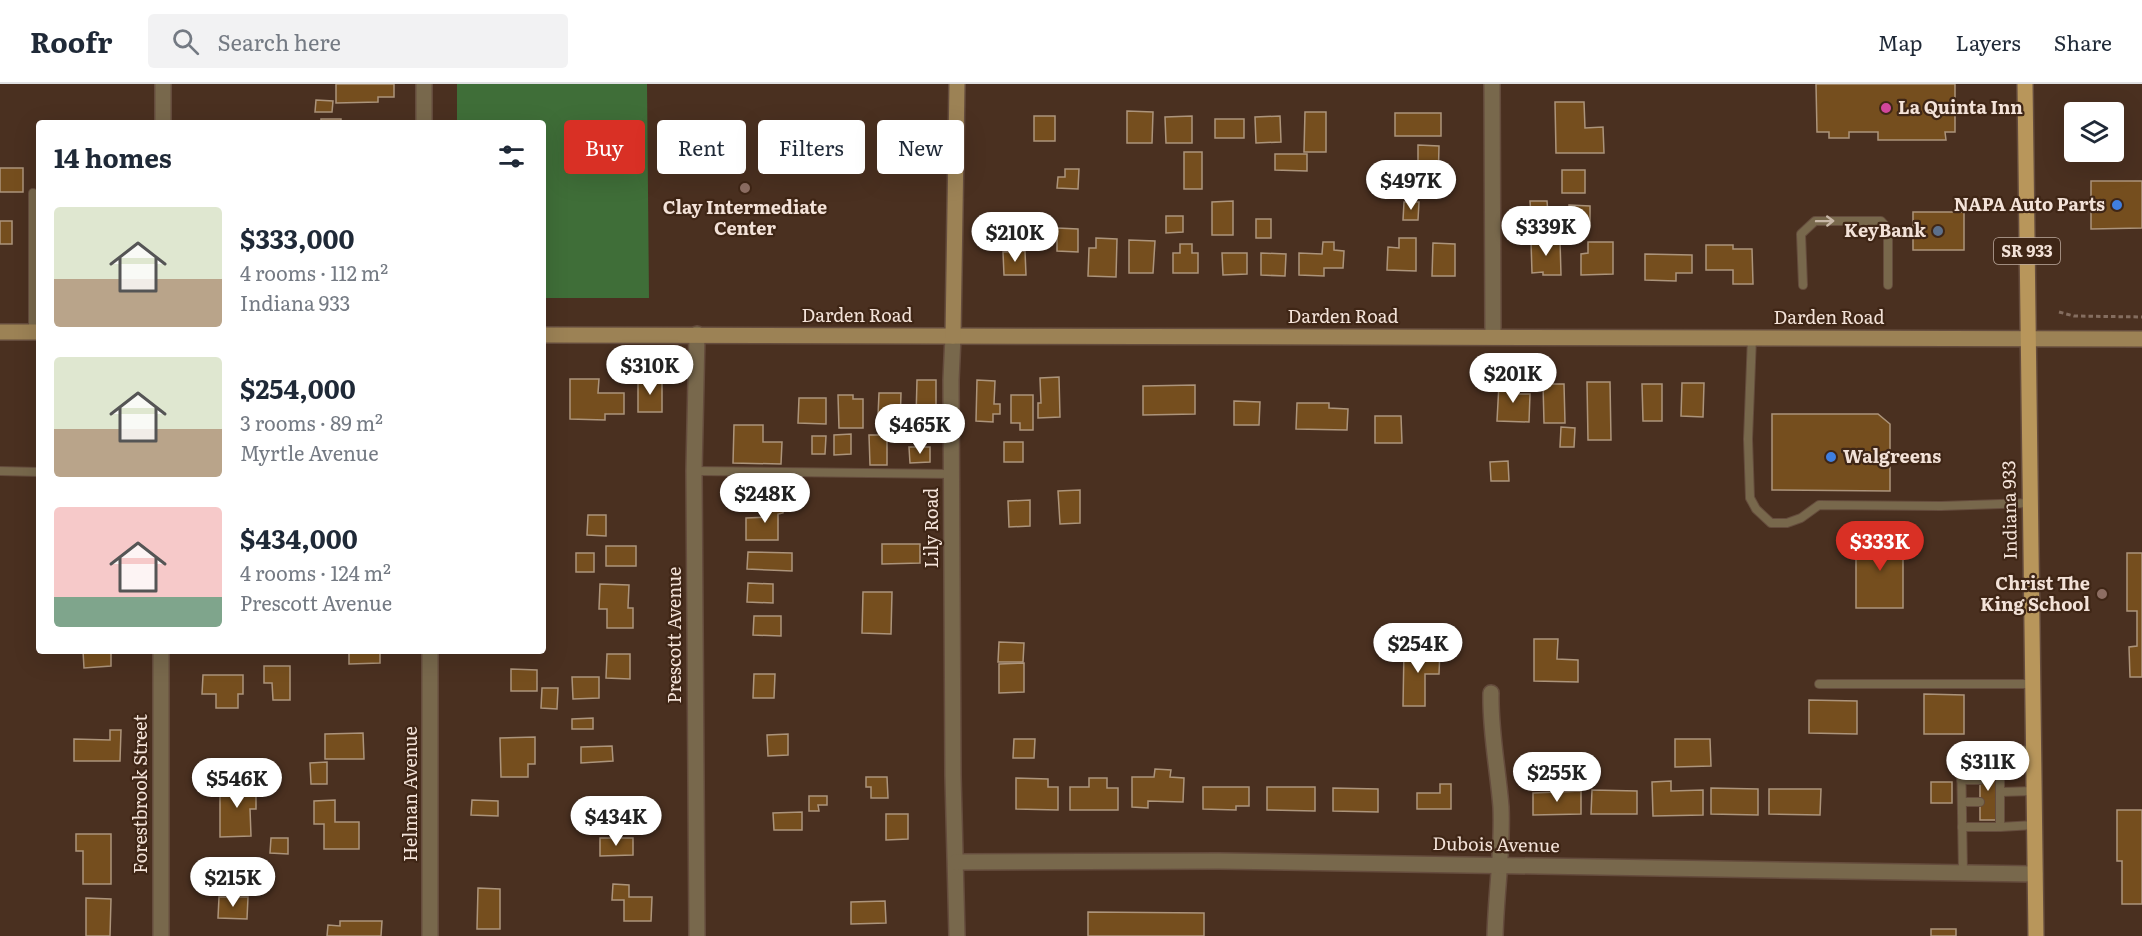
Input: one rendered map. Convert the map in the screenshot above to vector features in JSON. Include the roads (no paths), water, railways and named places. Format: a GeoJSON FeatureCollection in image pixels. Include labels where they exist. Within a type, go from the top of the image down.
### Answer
{"type":"FeatureCollection","features":[{"type":"Feature","properties":{"kind":"main road","name":"Indiana 933"},"geometry":{"type":"LineString","coordinates":[[2025,84],[2036,936]]}},
{"type":"Feature","properties":{"kind":"street"},"geometry":{"type":"LineString","coordinates":[[163,84],[163,120]]}},
{"type":"Feature","properties":{"kind":"street"},"geometry":{"type":"LineString","coordinates":[[424,84],[424,120]]}},
{"type":"Feature","properties":{"kind":"street","name":"Lily Road"},"geometry":{"type":"LineString","coordinates":[[957,84],[951,380],[952,672],[957,936]]}},
{"type":"Feature","properties":{"kind":"street"},"geometry":{"type":"LineString","coordinates":[[1492,84],[1493,337]]}},
{"type":"Feature","properties":{"kind":"street"},"geometry":{"type":"LineString","coordinates":[[0,332],[36,332]]}},
{"type":"Feature","properties":{"kind":"street","name":"Prescott Avenue"},"geometry":{"type":"LineString","coordinates":[[697,334],[694,471],[697,936]]}},
{"type":"Feature","properties":{"kind":"street","name":"Darden Road"},"geometry":{"type":"LineString","coordinates":[[546,335],[2142,339]]}},
{"type":"Feature","properties":{"kind":"street","name":"Forestbrook Street"},"geometry":{"type":"LineString","coordinates":[[160,654],[160,936]]}},
{"type":"Feature","properties":{"kind":"street","name":"Helman Avenue"},"geometry":{"type":"LineString","coordinates":[[430,654],[430,936]]}},
{"type":"Feature","properties":{"kind":"street"},"geometry":{"type":"LineString","coordinates":[[1491,693],[1490,716],[1501,807],[1495,936]]}},
{"type":"Feature","properties":{"kind":"street","name":"Dubois Avenue"},"geometry":{"type":"LineString","coordinates":[[956,862],[1219,861],[2035,874]]}},
{"type":"Feature","properties":{"kind":"lane"},"geometry":{"type":"LineString","coordinates":[[33,193],[36,332]]}},
{"type":"Feature","properties":{"kind":"lane"},"geometry":{"type":"LineString","coordinates":[[1803,285],[1801,234],[1815,221],[1881,221],[1888,229],[1888,285]]}},
{"type":"Feature","properties":{"kind":"lane"},"geometry":{"type":"LineString","coordinates":[[1752,337],[1748,439],[1750,498],[1756,509],[1771,523],[1787,523],[1801,518],[1820,505],[1941,506],[2030,503]]}},
{"type":"Feature","properties":{"kind":"lane"},"geometry":{"type":"LineString","coordinates":[[0,471],[36,472]]}},
{"type":"Feature","properties":{"kind":"lane"},"geometry":{"type":"LineString","coordinates":[[694,471],[952,474]]}},
{"type":"Feature","properties":{"kind":"lane"},"geometry":{"type":"LineString","coordinates":[[1820,684],[2032,684]]}},
{"type":"Feature","properties":{"kind":"lane"},"geometry":{"type":"LineString","coordinates":[[1963,873],[1961,753],[2033,750]]}},
{"type":"Feature","properties":{"kind":"lane"},"geometry":{"type":"LineString","coordinates":[[2000,753],[1998,780],[2000,827]]}},
{"type":"Feature","properties":{"kind":"lane"},"geometry":{"type":"LineString","coordinates":[[1961,780],[1980,780]]}},
{"type":"Feature","properties":{"kind":"lane"},"geometry":{"type":"LineString","coordinates":[[2000,792],[2034,791]]}},
{"type":"Feature","properties":{"kind":"lane"},"geometry":{"type":"LineString","coordinates":[[1962,802],[1980,802]]}},
{"type":"Feature","properties":{"kind":"lane"},"geometry":{"type":"LineString","coordinates":[[1962,827],[2034,825]]}},
{"type":"Feature","properties":{"kind":"place","name":"La Quinta Inn"},"geometry":{"type":"Point","coordinates":[1886,108]}},
{"type":"Feature","properties":{"kind":"place","name":"Clay Intermediate Center"},"geometry":{"type":"Point","coordinates":[745,188]}},
{"type":"Feature","properties":{"kind":"place","name":"NAPA Auto Parts"},"geometry":{"type":"Point","coordinates":[2117,205]}},
{"type":"Feature","properties":{"kind":"place","name":"KeyBank"},"geometry":{"type":"Point","coordinates":[1938,231]}},
{"type":"Feature","properties":{"kind":"place","name":"Walgreens"},"geometry":{"type":"Point","coordinates":[1831,457]}},
{"type":"Feature","properties":{"kind":"place","name":"Christ The King School"},"geometry":{"type":"Point","coordinates":[2102,594]}}]}
